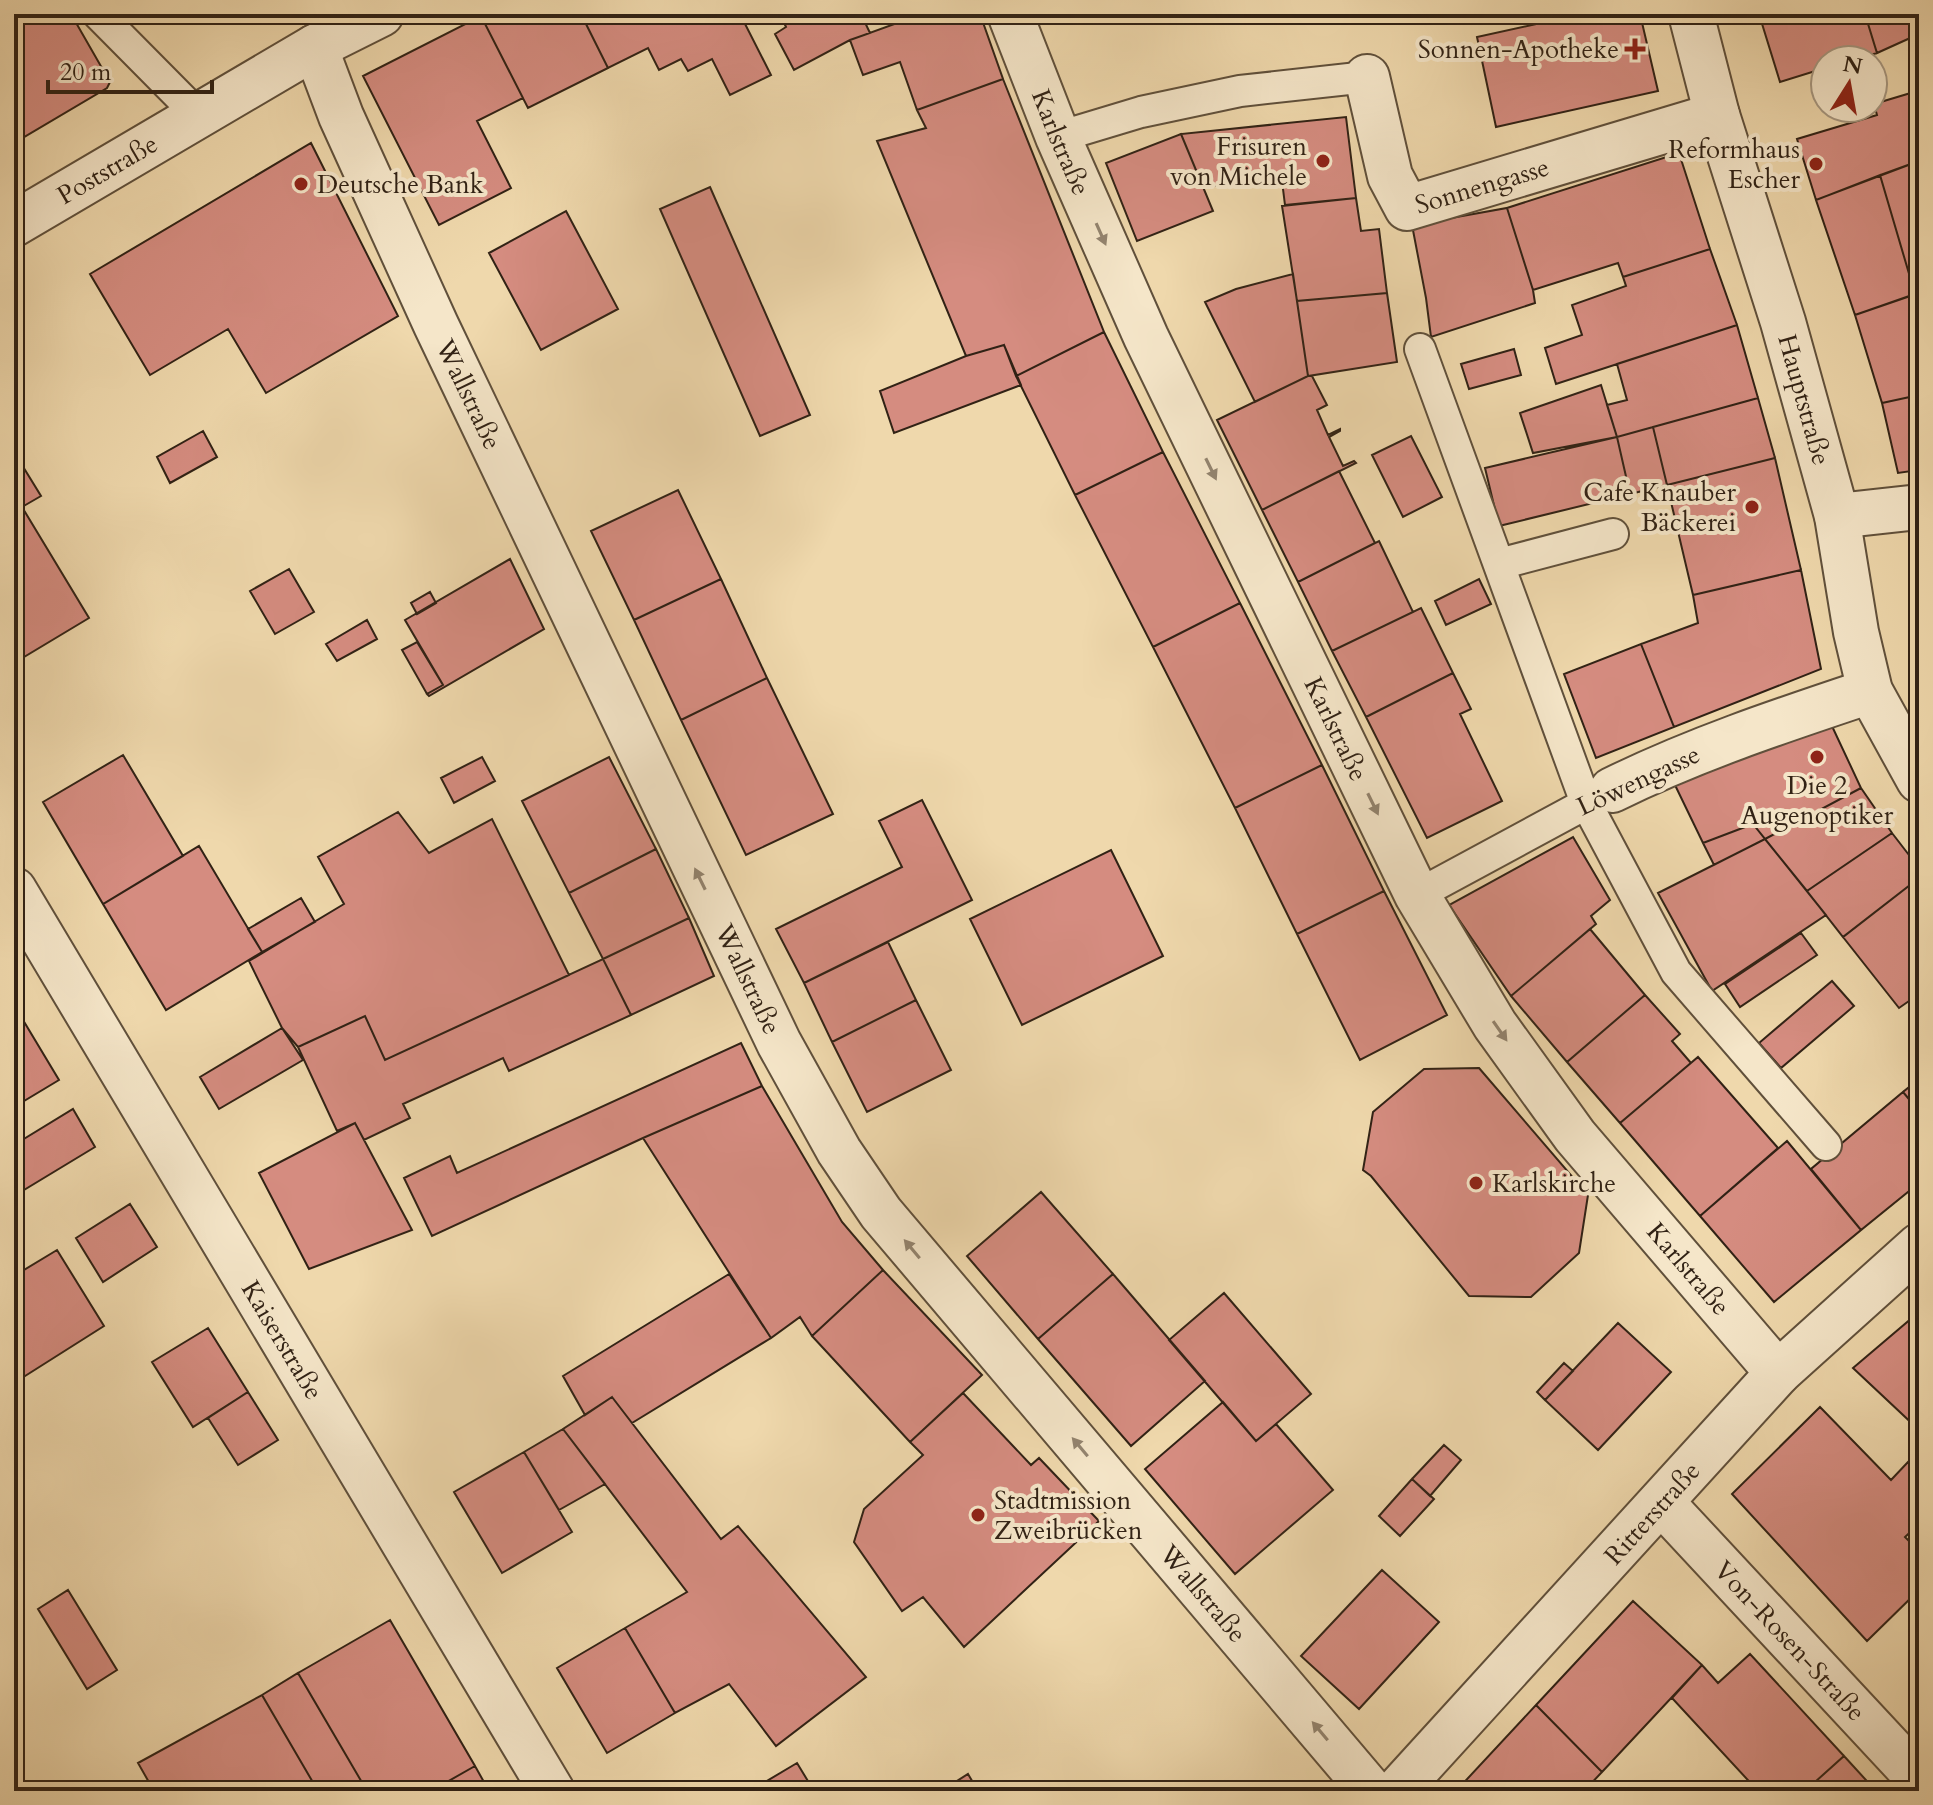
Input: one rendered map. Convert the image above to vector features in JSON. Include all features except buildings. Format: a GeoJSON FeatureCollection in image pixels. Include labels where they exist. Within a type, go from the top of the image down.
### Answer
{"type":"FeatureCollection","features":[{"type":"Feature","properties":{"kind":"street","name":"Karlstraße"},"geometry":{"type":"LineString","coordinates":[[1010,14],[1058,137],[1146,337],[1417,895],[1495,1025],[1575,1136],[1778,1373]]}},
{"type":"Feature","properties":{"kind":"street","name":"Hauptstraße"},"geometry":{"type":"LineString","coordinates":[[1691,14],[1717,115],[1783,322],[1837,516],[1856,632],[1870,691],[1919,780]]}},
{"type":"Feature","properties":{"kind":"street","name":"Poststraße"},"geometry":{"type":"LineString","coordinates":[[14,224],[373,16]]}},
{"type":"Feature","properties":{"kind":"street","name":"Wallstraße"},"geometry":{"type":"LineString","coordinates":[[315,47],[347,130],[523,511],[779,1043],[839,1151],[881,1213],[1371,1791]]}},
{"type":"Feature","properties":{"kind":"street","name":"Sonnengasse"},"geometry":{"type":"LineString","coordinates":[[1367,77],[1390,176],[1407,208],[1717,115]]}},
{"type":"Feature","properties":{"kind":"street"},"geometry":{"type":"LineString","coordinates":[[1837,516],[1919,507]]}},
{"type":"Feature","properties":{"kind":"street","name":"Löwengasse"},"geometry":{"type":"LineString","coordinates":[[1599,796],[1655,768],[1870,691]]}},
{"type":"Feature","properties":{"kind":"street","name":"Kaiserstraße"},"geometry":{"type":"LineString","coordinates":[[14,890],[552,1791]]}},
{"type":"Feature","properties":{"kind":"street","name":"Ritterstraße"},"geometry":{"type":"LineString","coordinates":[[1397,1791],[1778,1373],[1919,1246]]}},
{"type":"Feature","properties":{"kind":"street","name":"Von-Rosen-Straße"},"geometry":{"type":"LineString","coordinates":[[1662,1503],[1919,1779]]}},
{"type":"Feature","properties":{"kind":"lane"},"geometry":{"type":"LineString","coordinates":[[98,14],[199,116]]}},
{"type":"Feature","properties":{"kind":"lane","name":"Sonnengasse"},"geometry":{"type":"LineString","coordinates":[[1058,137],[1141,112],[1240,91],[1367,77]]}},
{"type":"Feature","properties":{"kind":"lane"},"geometry":{"type":"LineString","coordinates":[[1420,349],[1499,564],[1676,972],[1826,1145]]}},
{"type":"Feature","properties":{"kind":"lane"},"geometry":{"type":"LineString","coordinates":[[1499,564],[1613,534]]}},
{"type":"Feature","properties":{"kind":"lane","name":"Löwengasse"},"geometry":{"type":"LineString","coordinates":[[1417,895],[1599,796]]}},
{"type":"Feature","properties":{"kind":"place","name":"Sonnen-Apotheke"},"geometry":{"type":"Point","coordinates":[1635,49]}},
{"type":"Feature","properties":{"kind":"place","name":"Frisuren von Michele"},"geometry":{"type":"Point","coordinates":[1323,161]}},
{"type":"Feature","properties":{"kind":"place","name":"Reformhaus Escher"},"geometry":{"type":"Point","coordinates":[1816,164]}},
{"type":"Feature","properties":{"kind":"place","name":"Deutsche Bank"},"geometry":{"type":"Point","coordinates":[301,184]}},
{"type":"Feature","properties":{"kind":"place","name":"Cafe Knauber Bäckerei"},"geometry":{"type":"Point","coordinates":[1752,507]}},
{"type":"Feature","properties":{"kind":"place","name":"Die 2 Augenoptiker"},"geometry":{"type":"Point","coordinates":[1817,757]}},
{"type":"Feature","properties":{"kind":"place","name":"Karlskirche"},"geometry":{"type":"Point","coordinates":[1476,1183]}},
{"type":"Feature","properties":{"kind":"place","name":"Stadtmission Zweibrücken"},"geometry":{"type":"Point","coordinates":[978,1515]}}]}
